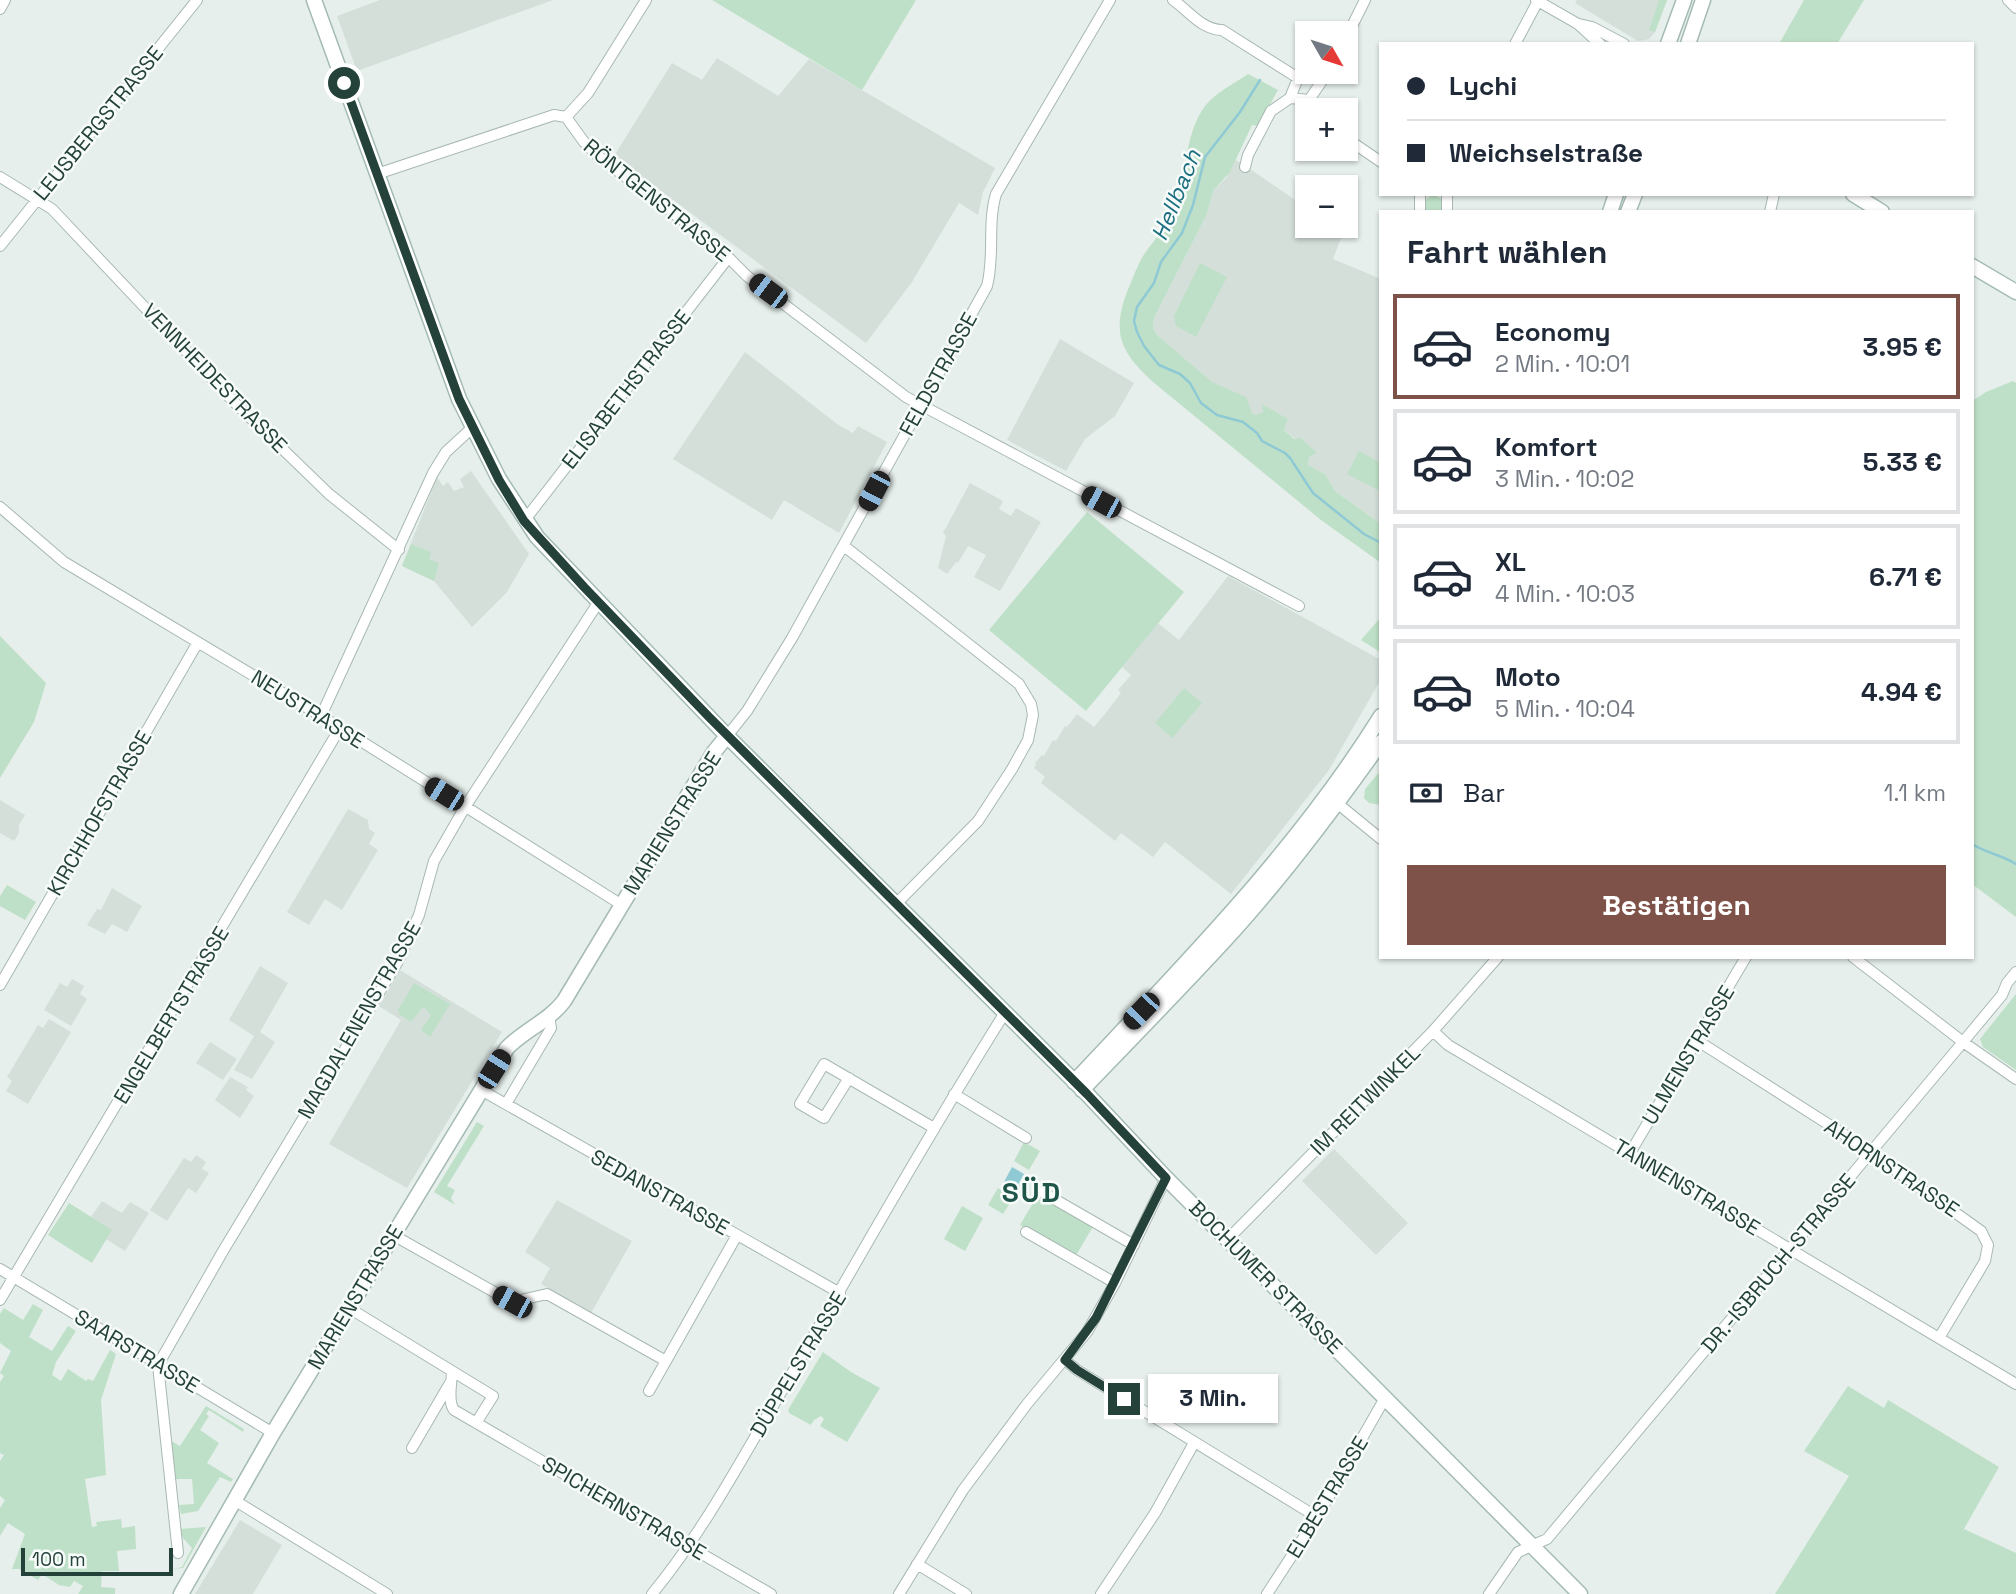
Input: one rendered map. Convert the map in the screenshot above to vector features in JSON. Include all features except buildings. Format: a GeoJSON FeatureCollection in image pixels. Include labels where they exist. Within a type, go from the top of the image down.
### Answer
{"type":"FeatureCollection","features":[{"type":"Feature","properties":{"kind":"main road","name":"BOCHUMER STRASSE"},"geometry":{"type":"LineString","coordinates":[[314,0],[459,399],[499,480],[524,521],[598,603],[727,736],[1078,1086],[1580,1594]]}},
{"type":"Feature","properties":{"kind":"main road"},"geometry":{"type":"LineString","coordinates":[[1669,42],[1684,0]]}},
{"type":"Feature","properties":{"kind":"main road"},"geometry":{"type":"LineString","coordinates":[[1689,42],[1703,0]]}},
{"type":"Feature","properties":{"kind":"main road"},"geometry":{"type":"LineString","coordinates":[[1856,196],[1879,210]]}},
{"type":"Feature","properties":{"kind":"main road"},"geometry":{"type":"LineString","coordinates":[[1974,267],[2016,292]]}},
{"type":"Feature","properties":{"kind":"main road"},"geometry":{"type":"LineString","coordinates":[[1332,799],[1379,719]]}},
{"type":"Feature","properties":{"kind":"main road","name":"MARIENSTRASSE"},"geometry":{"type":"LineString","coordinates":[[181,1594],[273,1433],[507,1048],[564,1001],[714,752],[727,736]]}},
{"type":"Feature","properties":{"kind":"main road"},"geometry":{"type":"LineString","coordinates":[[1078,1086],[1235,917],[1379,744]]}},
{"type":"Feature","properties":{"kind":"street"},"geometry":{"type":"LineString","coordinates":[[0,9],[5,0]]}},
{"type":"Feature","properties":{"kind":"street","name":"LEUSBERGSTRASSE"},"geometry":{"type":"LineString","coordinates":[[0,246],[197,0]]}},
{"type":"Feature","properties":{"kind":"street"},"geometry":{"type":"LineString","coordinates":[[377,174],[554,115],[566,117],[588,93],[646,0]]}},
{"type":"Feature","properties":{"kind":"street","name":"FELDSTRASSE"},"geometry":{"type":"LineString","coordinates":[[727,736],[747,711],[779,660],[987,286],[991,271],[992,211],[996,194],[1110,0]]}},
{"type":"Feature","properties":{"kind":"street"},"geometry":{"type":"LineString","coordinates":[[1173,0],[1184,7],[1189,15],[1214,30],[1222,30],[1298,78],[1290,98],[1271,111],[1248,155],[1245,167]]}},
{"type":"Feature","properties":{"kind":"street"},"geometry":{"type":"LineString","coordinates":[[1355,21],[1366,0]]}},
{"type":"Feature","properties":{"kind":"street"},"geometry":{"type":"LineString","coordinates":[[2008,0],[2016,8]]}},
{"type":"Feature","properties":{"kind":"street"},"geometry":{"type":"LineString","coordinates":[[1516,42],[1537,1],[1578,24],[1598,42]]}},
{"type":"Feature","properties":{"kind":"street"},"geometry":{"type":"LineString","coordinates":[[1578,24],[1592,27],[1620,42]]}},
{"type":"Feature","properties":{"kind":"street"},"geometry":{"type":"LineString","coordinates":[[1290,98],[1295,100]]}},
{"type":"Feature","properties":{"kind":"street","name":"RÖNTGENSTRASSE"},"geometry":{"type":"LineString","coordinates":[[566,117],[597,155],[719,248],[747,276],[906,397],[1299,606]]}},
{"type":"Feature","properties":{"kind":"street"},"geometry":{"type":"LineString","coordinates":[[1358,146],[1379,161]]}},
{"type":"Feature","properties":{"kind":"street","name":"VENNHEIDESTRASSE"},"geometry":{"type":"LineString","coordinates":[[0,177],[52,209],[233,401],[330,494],[399,550]]}},
{"type":"Feature","properties":{"kind":"street","name":"ELISABETHSTRASSE"},"geometry":{"type":"LineString","coordinates":[[524,521],[728,258]]}},
{"type":"Feature","properties":{"kind":"street"},"geometry":{"type":"LineString","coordinates":[[321,716],[433,473],[446,452],[472,428]]}},
{"type":"Feature","properties":{"kind":"street","name":"NEUSTRASSE"},"geometry":{"type":"LineString","coordinates":[[0,507],[64,562],[321,716],[622,905]]}},
{"type":"Feature","properties":{"kind":"street"},"geometry":{"type":"LineString","coordinates":[[844,546],[1018,684],[1026,694],[1033,715],[1028,740],[978,821],[895,905]]}},
{"type":"Feature","properties":{"kind":"street","name":"MAGDALENENSTRASSE"},"geometry":{"type":"LineString","coordinates":[[158,1365],[223,1251],[397,963],[419,915],[434,861],[465,807],[598,603]]}},
{"type":"Feature","properties":{"kind":"street","name":"KIRCHHOFSTRASSE"},"geometry":{"type":"LineString","coordinates":[[0,985],[198,642]]}},
{"type":"Feature","properties":{"kind":"street","name":"ENGELBERTSTRASSE"},"geometry":{"type":"LineString","coordinates":[[0,1300],[340,729]]}},
{"type":"Feature","properties":{"kind":"street"},"geometry":{"type":"LineString","coordinates":[[1332,799],[1379,837]]}},
{"type":"Feature","properties":{"kind":"street","name":"IM REITWINKEL"},"geometry":{"type":"LineString","coordinates":[[1228,1239],[1433,1031],[1496,959]]}},
{"type":"Feature","properties":{"kind":"street","name":"ULMENSTRASSE"},"geometry":{"type":"LineString","coordinates":[[1630,1153],[1745,959]]}},
{"type":"Feature","properties":{"kind":"street"},"geometry":{"type":"LineString","coordinates":[[1856,959],[1963,1042],[2016,1079]]}},
{"type":"Feature","properties":{"kind":"street","name":"DR.-ISBRUCH-STRASSE"},"geometry":{"type":"LineString","coordinates":[[1489,1594],[1518,1552],[1547,1539],[2003,995],[2007,983],[2016,972]]}},
{"type":"Feature","properties":{"kind":"street","name":"DÜPPELSTRASSE"},"geometry":{"type":"LineString","coordinates":[[653,1594],[690,1546],[954,1094],[1004,1014]]}},
{"type":"Feature","properties":{"kind":"street","name":"MARIENSTRASSE"},"geometry":{"type":"LineString","coordinates":[[506,1104],[551,1028],[548,1016]]}},
{"type":"Feature","properties":{"kind":"street","name":"TANNENSTRASSE"},"geometry":{"type":"LineString","coordinates":[[1433,1031],[1448,1045],[2016,1384]]}},
{"type":"Feature","properties":{"kind":"street","name":"AHORNSTRASSE"},"geometry":{"type":"LineString","coordinates":[[1698,1041],[1976,1225],[1986,1237],[1988,1245],[1985,1261],[1939,1338]]}},
{"type":"Feature","properties":{"kind":"street"},"geometry":{"type":"LineString","coordinates":[[849,1079],[824,1118],[800,1104],[824,1064],[934,1128]]}},
{"type":"Feature","properties":{"kind":"street","name":"SEDANSTRASSE"},"geometry":{"type":"LineString","coordinates":[[481,1090],[840,1293]]}},
{"type":"Feature","properties":{"kind":"street"},"geometry":{"type":"LineString","coordinates":[[954,1094],[1026,1138]]}},
{"type":"Feature","properties":{"kind":"street"},"geometry":{"type":"LineString","coordinates":[[899,1594],[963,1490],[1027,1404],[1087,1332],[1115,1283],[1166,1178]]}},
{"type":"Feature","properties":{"kind":"street"},"geometry":{"type":"LineString","coordinates":[[1042,1192],[1134,1245]]}},
{"type":"Feature","properties":{"kind":"street"},"geometry":{"type":"LineString","coordinates":[[1026,1233],[1115,1283]]}},
{"type":"Feature","properties":{"kind":"street"},"geometry":{"type":"LineString","coordinates":[[393,1235],[512,1302],[547,1294],[666,1361]]}},
{"type":"Feature","properties":{"kind":"street"},"geometry":{"type":"LineString","coordinates":[[649,1391],[737,1235]]}},
{"type":"Feature","properties":{"kind":"street","name":"SAARSTRASSE"},"geometry":{"type":"LineString","coordinates":[[0,1269],[273,1433]]}},
{"type":"Feature","properties":{"kind":"street"},"geometry":{"type":"LineString","coordinates":[[349,1307],[452,1375],[493,1396],[476,1423]]}},
{"type":"Feature","properties":{"kind":"street"},"geometry":{"type":"LineString","coordinates":[[1065,1360],[1194,1443],[1317,1517]]}},
{"type":"Feature","properties":{"kind":"street"},"geometry":{"type":"LineString","coordinates":[[158,1365],[178,1553]]}},
{"type":"Feature","properties":{"kind":"street"},"geometry":{"type":"LineString","coordinates":[[412,1448],[452,1375]]}},
{"type":"Feature","properties":{"kind":"street","name":"SPICHERNSTRASSE"},"geometry":{"type":"LineString","coordinates":[[452,1375],[450,1405],[454,1410],[771,1594]]}},
{"type":"Feature","properties":{"kind":"street","name":"ELBESTRASSE"},"geometry":{"type":"LineString","coordinates":[[1267,1594],[1317,1517],[1385,1398]]}},
{"type":"Feature","properties":{"kind":"street"},"geometry":{"type":"LineString","coordinates":[[1101,1594],[1155,1513],[1194,1443]]}},
{"type":"Feature","properties":{"kind":"street"},"geometry":{"type":"LineString","coordinates":[[234,1500],[387,1594]]}},
{"type":"Feature","properties":{"kind":"street"},"geometry":{"type":"LineString","coordinates":[[917,1564],[966,1594]]}},
{"type":"Feature","properties":{"kind":"shaded area"},"geometry":{"type":"Polygon","coordinates":[[[380,0],[553,0],[357,71],[337,16],[380,0]]]}},
{"type":"Feature","properties":{"kind":"shaded area"},"geometry":{"type":"Polygon","coordinates":[[[1577,0],[1667,0],[1655,32],[1649,39],[1638,41],[1575,3],[1577,0]]]}},
{"type":"Feature","properties":{"kind":"shaded area"},"geometry":{"type":"Polygon","coordinates":[[[717,58],[778,96],[809,59],[995,168],[983,192],[978,215],[959,203],[912,282],[866,343],[614,156],[672,63],[702,80],[717,58]]]}},
{"type":"Feature","properties":{"kind":"shaded area"},"geometry":{"type":"Polygon","coordinates":[[[1235,160],[1242,163],[1241,166],[1250,169],[1295,200],[1295,238],[1341,238],[1333,259],[1379,278],[1379,523],[1335,491],[1325,474],[1308,465],[1309,457],[1314,454],[1284,430],[1288,419],[1263,405],[1263,412],[1255,415],[1252,413],[1203,375],[1157,335],[1153,328],[1154,318],[1207,214],[1213,191],[1226,178],[1235,160]]]}},
{"type":"Feature","properties":{"kind":"shaded area"},"geometry":{"type":"Polygon","coordinates":[[[1060,339],[1134,383],[1115,416],[1085,439],[1066,471],[1007,440],[1060,339]]]}},
{"type":"Feature","properties":{"kind":"shaded area"},"geometry":{"type":"Polygon","coordinates":[[[745,352],[837,424],[853,433],[858,426],[887,442],[839,533],[784,500],[772,520],[673,459],[745,352]]]}},
{"type":"Feature","properties":{"kind":"shaded area"},"geometry":{"type":"Polygon","coordinates":[[[471,471],[529,554],[507,592],[472,627],[434,581],[402,566],[437,477],[443,486],[448,482],[454,491],[464,487],[460,479],[471,471]]]}},
{"type":"Feature","properties":{"kind":"shaded area"},"geometry":{"type":"Polygon","coordinates":[[[970,483],[1003,501],[999,509],[1011,516],[1016,508],[1041,522],[1000,591],[974,577],[986,555],[968,546],[958,563],[956,562],[947,574],[938,568],[946,536],[943,533],[970,483]]]}},
{"type":"Feature","properties":{"kind":"shaded area"},"geometry":{"type":"Polygon","coordinates":[[[1228,576],[1379,659],[1379,682],[1329,770],[1231,894],[1165,842],[1153,857],[1121,833],[1115,841],[1041,783],[1045,777],[1034,768],[1053,740],[1056,741],[1065,726],[1067,727],[1077,714],[1094,727],[1121,693],[1118,690],[1131,675],[1122,667],[1158,623],[1179,640],[1228,576]]]}},
{"type":"Feature","properties":{"kind":"shaded area"},"geometry":{"type":"Polygon","coordinates":[[[0,800],[25,815],[14,841],[0,833],[0,800]]]}},
{"type":"Feature","properties":{"kind":"shaded area"},"geometry":{"type":"Polygon","coordinates":[[[348,809],[368,820],[369,829],[375,833],[369,844],[378,850],[342,910],[325,899],[309,925],[287,912],[348,809]]]}},
{"type":"Feature","properties":{"kind":"shaded area"},"geometry":{"type":"Polygon","coordinates":[[[112,888],[142,906],[127,932],[112,924],[105,934],[87,925],[97,909],[101,910],[112,888]]]}},
{"type":"Feature","properties":{"kind":"shaded area"},"geometry":{"type":"Polygon","coordinates":[[[260,966],[288,983],[260,1032],[275,1042],[252,1079],[234,1070],[254,1036],[229,1020],[260,966]]]}},
{"type":"Feature","properties":{"kind":"shaded area"},"geometry":{"type":"Polygon","coordinates":[[[400,970],[502,1032],[407,1188],[329,1144],[401,1020],[379,1006],[400,970]]]}},
{"type":"Feature","properties":{"kind":"shaded area"},"geometry":{"type":"Polygon","coordinates":[[[72,979],[84,986],[80,994],[87,999],[71,1026],[44,1010],[60,983],[67,987],[72,979]]]}},
{"type":"Feature","properties":{"kind":"shaded area"},"geometry":{"type":"Polygon","coordinates":[[[49,1019],[71,1032],[28,1104],[6,1091],[12,1081],[7,1077],[38,1025],[43,1028],[49,1019]]]}},
{"type":"Feature","properties":{"kind":"shaded area"},"geometry":{"type":"Polygon","coordinates":[[[210,1042],[237,1059],[223,1080],[196,1063],[210,1042]]]}},
{"type":"Feature","properties":{"kind":"shaded area"},"geometry":{"type":"Polygon","coordinates":[[[230,1077],[248,1087],[246,1090],[254,1096],[240,1118],[215,1100],[230,1077]]]}},
{"type":"Feature","properties":{"kind":"shaded area"},"geometry":{"type":"Polygon","coordinates":[[[1334,1149],[1408,1223],[1376,1255],[1302,1181],[1334,1149]]]}},
{"type":"Feature","properties":{"kind":"shaded area"},"geometry":{"type":"Polygon","coordinates":[[[196,1155],[206,1162],[202,1169],[209,1173],[196,1193],[188,1188],[167,1221],[150,1210],[184,1158],[191,1162],[196,1155]]]}},
{"type":"Feature","properties":{"kind":"shaded area"},"geometry":{"type":"Polygon","coordinates":[[[557,1200],[632,1241],[591,1313],[541,1284],[550,1268],[525,1252],[557,1200]]]}},
{"type":"Feature","properties":{"kind":"shaded area"},"geometry":{"type":"Polygon","coordinates":[[[102,1201],[122,1213],[130,1202],[149,1213],[125,1251],[106,1239],[111,1230],[91,1217],[102,1201]]]}},
{"type":"Feature","properties":{"kind":"shaded area"},"geometry":{"type":"Polygon","coordinates":[[[240,1520],[282,1545],[253,1594],[195,1594],[240,1520]]]}},
{"type":"Feature","properties":{"kind":"green space"},"geometry":{"type":"Polygon","coordinates":[[[712,0],[916,0],[862,90],[712,0]]]}},
{"type":"Feature","properties":{"kind":"green space"},"geometry":{"type":"Polygon","coordinates":[[[1659,0],[1667,0],[1655,32],[1649,30],[1659,0]]]}},
{"type":"Feature","properties":{"kind":"green space"},"geometry":{"type":"Polygon","coordinates":[[[1804,0],[1864,0],[1838,42],[1780,42],[1804,0]]]}},
{"type":"Feature","properties":{"kind":"green space"},"geometry":{"type":"Polygon","coordinates":[[[1248,74],[1278,90],[1258,126],[1252,125],[1230,172],[1213,191],[1207,214],[1154,318],[1153,328],[1157,335],[1212,382],[1246,397],[1252,413],[1255,415],[1263,412],[1262,404],[1288,419],[1284,430],[1294,439],[1301,438],[1317,453],[1309,457],[1308,465],[1325,474],[1335,491],[1379,523],[1379,562],[1321,520],[1153,382],[1132,360],[1121,339],[1120,316],[1123,302],[1140,261],[1165,226],[1174,208],[1193,130],[1205,106],[1225,88],[1248,74]]]}},
{"type":"Feature","properties":{"kind":"green space"},"geometry":{"type":"Polygon","coordinates":[[[1430,196],[1437,196],[1442,199],[1443,210],[1424,210],[1424,201],[1430,196]]]}},
{"type":"Feature","properties":{"kind":"green space"},"geometry":{"type":"Polygon","coordinates":[[[1200,263],[1227,277],[1196,337],[1176,326],[1174,316],[1200,263]]]}},
{"type":"Feature","properties":{"kind":"green space"},"geometry":{"type":"Polygon","coordinates":[[[2013,381],[2016,383],[2016,917],[1974,886],[1974,400],[2013,381]]]}},
{"type":"Feature","properties":{"kind":"green space"},"geometry":{"type":"Polygon","coordinates":[[[1359,451],[1379,462],[1379,489],[1378,490],[1347,474],[1359,451]]]}},
{"type":"Feature","properties":{"kind":"green space"},"geometry":{"type":"Polygon","coordinates":[[[1087,512],[1184,592],[1086,711],[989,630],[1087,512]]]}},
{"type":"Feature","properties":{"kind":"green space"},"geometry":{"type":"Polygon","coordinates":[[[411,544],[431,552],[429,559],[439,563],[434,581],[402,566],[411,544]]]}},
{"type":"Feature","properties":{"kind":"green space"},"geometry":{"type":"Polygon","coordinates":[[[1379,619],[1379,651],[1361,640],[1379,619]]]}},
{"type":"Feature","properties":{"kind":"green space"},"geometry":{"type":"Polygon","coordinates":[[[0,636],[46,683],[34,722],[0,778],[0,636]]]}},
{"type":"Feature","properties":{"kind":"green space"},"geometry":{"type":"Polygon","coordinates":[[[1184,688],[1202,703],[1172,738],[1155,723],[1184,688]]]}},
{"type":"Feature","properties":{"kind":"green space"},"geometry":{"type":"Polygon","coordinates":[[[1379,772],[1379,805],[1369,803],[1364,798],[1365,789],[1379,772]]]}},
{"type":"Feature","properties":{"kind":"green space"},"geometry":{"type":"Polygon","coordinates":[[[7,885],[36,902],[25,920],[0,906],[0,896],[7,885]]]}},
{"type":"Feature","properties":{"kind":"green space"},"geometry":{"type":"Polygon","coordinates":[[[414,983],[450,1004],[430,1037],[421,1030],[431,1015],[425,1008],[423,1007],[411,1022],[399,1014],[398,1010],[414,983]]]}},
{"type":"Feature","properties":{"kind":"green space"},"geometry":{"type":"Polygon","coordinates":[[[2016,994],[2016,1070],[1983,1047],[1980,1039],[2016,994]]]}},
{"type":"Feature","properties":{"kind":"green space"},"geometry":{"type":"Polygon","coordinates":[[[477,1122],[484,1126],[447,1186],[455,1190],[451,1198],[455,1205],[434,1192],[477,1122]]]}},
{"type":"Feature","properties":{"kind":"green space"},"geometry":{"type":"Polygon","coordinates":[[[1024,1142],[1040,1151],[1029,1170],[1014,1161],[1024,1142]]]}},
{"type":"Feature","properties":{"kind":"green space"},"geometry":{"type":"Polygon","coordinates":[[[998,1188],[1014,1197],[1003,1214],[988,1205],[998,1188]]]}},
{"type":"Feature","properties":{"kind":"green space"},"geometry":{"type":"Polygon","coordinates":[[[1039,1193],[1094,1225],[1075,1257],[1020,1225],[1039,1193]]]}},
{"type":"Feature","properties":{"kind":"green space"},"geometry":{"type":"Polygon","coordinates":[[[69,1203],[112,1230],[92,1263],[48,1235],[69,1203]]]}},
{"type":"Feature","properties":{"kind":"green space"},"geometry":{"type":"Polygon","coordinates":[[[962,1206],[983,1218],[965,1251],[944,1239],[962,1206]]]}},
{"type":"Feature","properties":{"kind":"green space"},"geometry":{"type":"Polygon","coordinates":[[[33,1304],[43,1310],[29,1337],[52,1351],[68,1326],[76,1331],[56,1362],[52,1375],[61,1381],[68,1369],[86,1381],[93,1381],[110,1350],[116,1354],[101,1400],[106,1475],[85,1479],[92,1527],[97,1526],[96,1522],[121,1519],[122,1528],[135,1526],[136,1549],[117,1551],[119,1571],[102,1571],[101,1587],[115,1588],[115,1594],[78,1594],[83,1586],[74,1581],[70,1587],[59,1585],[42,1574],[38,1580],[19,1569],[12,1569],[25,1534],[8,1523],[0,1536],[0,1508],[5,1500],[0,1496],[0,1461],[4,1455],[0,1453],[0,1382],[4,1376],[0,1373],[11,1351],[0,1343],[0,1314],[4,1308],[23,1320],[33,1304]]]}},
{"type":"Feature","properties":{"kind":"green space"},"geometry":{"type":"Polygon","coordinates":[[[823,1352],[880,1388],[847,1442],[820,1426],[824,1419],[821,1416],[811,1425],[788,1410],[823,1352]]]}},
{"type":"Feature","properties":{"kind":"green space"},"geometry":{"type":"Polygon","coordinates":[[[1848,1386],[1884,1408],[1888,1400],[1999,1467],[1964,1529],[2016,1553],[2016,1594],[1775,1594],[1849,1476],[1804,1451],[1848,1386]]]}},
{"type":"Feature","properties":{"kind":"green space"},"geometry":{"type":"Polygon","coordinates":[[[206,1406],[244,1429],[243,1432],[209,1410],[206,1414],[209,1416],[200,1430],[219,1443],[207,1463],[233,1479],[231,1482],[220,1477],[198,1511],[181,1514],[179,1505],[194,1504],[192,1479],[175,1479],[171,1441],[180,1446],[206,1406]]]}},
{"type":"Feature","properties":{"kind":"green space"},"geometry":{"type":"Polygon","coordinates":[[[206,1527],[183,1568],[172,1569],[182,1567],[192,1548],[179,1529],[206,1527]]]}},
{"type":"Feature","properties":{"kind":"water"},"geometry":{"type":"Polygon","coordinates":[[[1012,1167],[1024,1174],[1015,1190],[1003,1184],[1012,1167]]]}},
{"type":"Feature","properties":{"kind":"waterway","name":"Hellbach"},"geometry":{"type":"LineString","coordinates":[[1260,80],[1240,112],[1205,157],[1193,205],[1182,233],[1161,262],[1154,283],[1137,307],[1134,321],[1144,346],[1159,365],[1180,374],[1190,383],[1201,403],[1217,415],[1243,422],[1257,433],[1262,441],[1285,453],[1313,493],[1364,534],[1379,542]]}},
{"type":"Feature","properties":{"kind":"waterway","name":"Hellbach"},"geometry":{"type":"LineString","coordinates":[[1974,845],[2016,864]]}},
{"type":"Feature","properties":{"kind":"district","name":"SÜD"},"geometry":{"type":"Point","coordinates":[1032,1192]}},
{"type":"Feature","properties":{"kind":"route"},"geometry":{"type":"LineString","coordinates":[[344,83],[459,399],[499,480],[524,521],[709,717],[1087,1094],[1166,1178],[1096,1318],[1065,1360],[1124,1399]]}}]}
